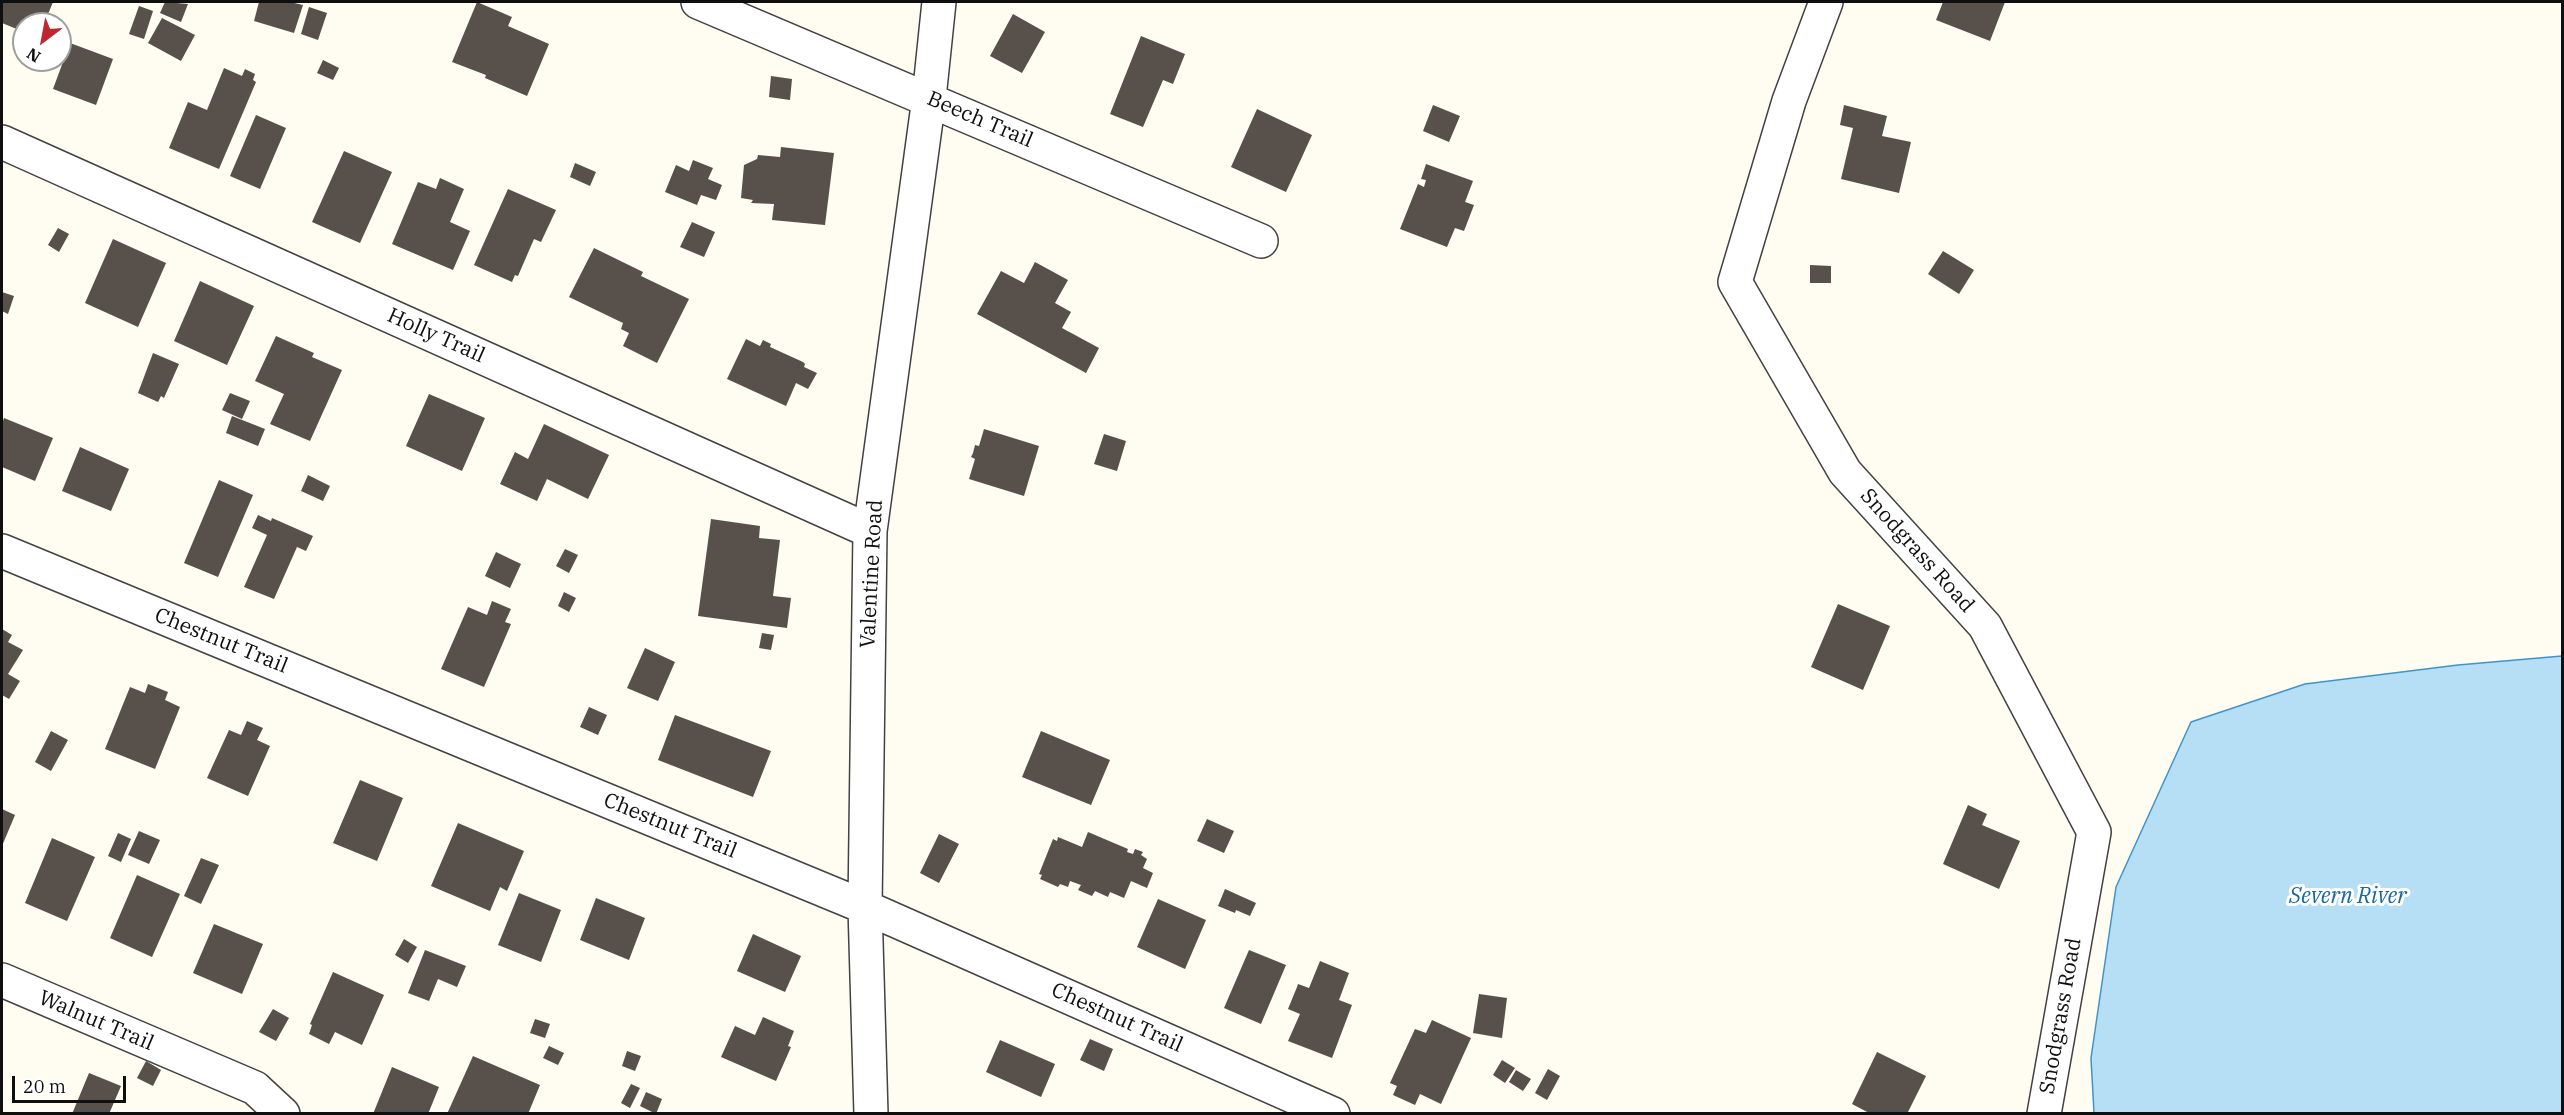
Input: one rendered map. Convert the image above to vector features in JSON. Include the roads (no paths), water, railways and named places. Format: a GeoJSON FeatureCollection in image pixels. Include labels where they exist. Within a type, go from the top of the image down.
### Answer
{"type":"FeatureCollection","features":[{"type":"Feature","properties":{"kind":"street","name":"Beech Trail"},"geometry":{"type":"LineString","coordinates":[[698,2],[929,98],[1261,241]]}},
{"type":"Feature","properties":{"kind":"street","name":"Valentine Road"},"geometry":{"type":"LineString","coordinates":[[871,1113],[865,907],[870,531],[929,98],[939,2]]}},
{"type":"Feature","properties":{"kind":"street","name":"Snodgrass Road"},"geometry":{"type":"LineString","coordinates":[[1826,2],[1789,101],[1735,282],[1845,472],[1985,626],[2094,832],[2044,1113]]}},
{"type":"Feature","properties":{"kind":"street","name":"Holly Trail"},"geometry":{"type":"LineString","coordinates":[[2,142],[870,531]]}},
{"type":"Feature","properties":{"kind":"street","name":"Chestnut Trail"},"geometry":{"type":"LineString","coordinates":[[2,550],[865,907],[1334,1113]]}},
{"type":"Feature","properties":{"kind":"street","name":"Walnut Trail"},"geometry":{"type":"LineString","coordinates":[[2,980],[255,1088],[283,1113]]}},
{"type":"Feature","properties":{"kind":"water","name":"Severn River"},"geometry":{"type":"Polygon","coordinates":[[[2562,656],[2562,1113],[2094,1113],[2091,1058],[2116,887],[2191,722],[2305,684],[2458,665],[2562,656]]]}}]}
